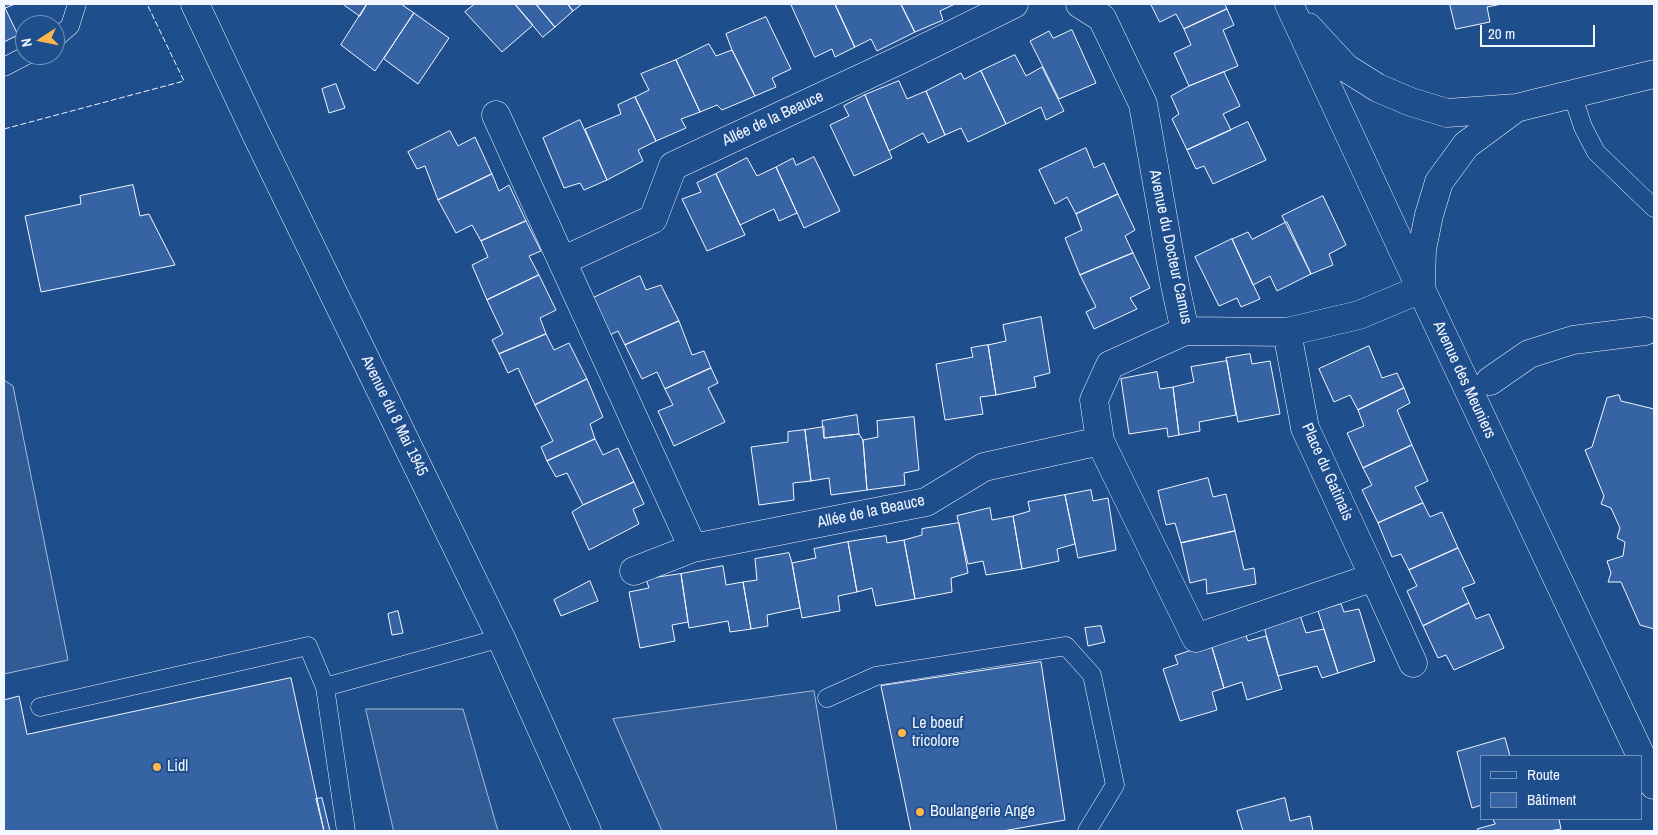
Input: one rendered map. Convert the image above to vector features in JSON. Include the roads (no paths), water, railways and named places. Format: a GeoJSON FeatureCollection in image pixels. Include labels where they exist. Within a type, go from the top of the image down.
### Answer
{"type":"FeatureCollection","features":[{"type":"Feature","properties":{"kind":"street","name":"Avenue du 8 Mai 1945"},"geometry":{"type":"LineString","coordinates":[[195,4],[257,136],[502,638],[587,831]]}},
{"type":"Feature","properties":{"kind":"street","name":"Allée de la Beauce"},"geometry":{"type":"LineString","coordinates":[[562,262],[653,219],[673,166],[902,59],[1014,4]]}},
{"type":"Feature","properties":{"kind":"street","name":"Avenue du Docteur Camus"},"geometry":{"type":"LineString","coordinates":[[1080,4],[1102,18],[1143,104],[1185,331],[1287,332],[1359,315],[1421,289]]}},
{"type":"Feature","properties":{"kind":"street"},"geometry":{"type":"LineString","coordinates":[[1291,8],[1346,68],[1378,88],[1411,102],[1447,113],[1516,108],[1654,74]]}},
{"type":"Feature","properties":{"kind":"street","name":"Avenue des Meuniers"},"geometry":{"type":"LineString","coordinates":[[1291,8],[1640,755]]}},
{"type":"Feature","properties":{"kind":"street"},"geometry":{"type":"LineString","coordinates":[[1421,289],[1422,249],[1438,182],[1466,145],[1516,108]]}},
{"type":"Feature","properties":{"kind":"street"},"geometry":{"type":"LineString","coordinates":[[496,115],[693,548]]}},
{"type":"Feature","properties":{"kind":"street"},"geometry":{"type":"LineString","coordinates":[[1185,331],[1110,365],[1094,400],[1100,441],[1196,638],[1374,577]]}},
{"type":"Feature","properties":{"kind":"street"},"geometry":{"type":"LineString","coordinates":[[1490,381],[1529,354],[1573,340],[1645,331]]}},
{"type":"Feature","properties":{"kind":"street","name":"Place du Gatinais"},"geometry":{"type":"LineString","coordinates":[[1287,332],[1305,428],[1414,663]]}},
{"type":"Feature","properties":{"kind":"street","name":"Allée de la Beauce"},"geometry":{"type":"LineString","coordinates":[[634,571],[693,548],[926,502],[984,467],[1100,441]]}},
{"type":"Feature","properties":{"kind":"street","name":"Avenue des Meuniers"},"geometry":{"type":"LineString","coordinates":[[1643,761],[1654,785]]}},
{"type":"Feature","properties":{"kind":"lane"},"geometry":{"type":"LineString","coordinates":[[65,30],[70,26],[77,4]]}},
{"type":"Feature","properties":{"kind":"lane"},"geometry":{"type":"LineString","coordinates":[[1572,94],[1583,126],[1596,152],[1654,208]]}},
{"type":"Feature","properties":{"kind":"lane"},"geometry":{"type":"LineString","coordinates":[[325,687],[502,638]]}},
{"type":"Feature","properties":{"kind":"lane"},"geometry":{"type":"LineString","coordinates":[[40,707],[308,646],[325,687],[346,831]]}},
{"type":"Feature","properties":{"kind":"lane"},"geometry":{"type":"LineString","coordinates":[[827,698],[876,676],[1066,646],[1092,676],[1115,785],[1086,831]]}},
{"type":"Feature","properties":{"kind":"place","name":"Le boeuf tricolore"},"geometry":{"type":"Point","coordinates":[902,733]}},
{"type":"Feature","properties":{"kind":"place","name":"Lidl"},"geometry":{"type":"Point","coordinates":[157,767]}},
{"type":"Feature","properties":{"kind":"place","name":"Boulangerie Ange"},"geometry":{"type":"Point","coordinates":[920,812]}}]}
